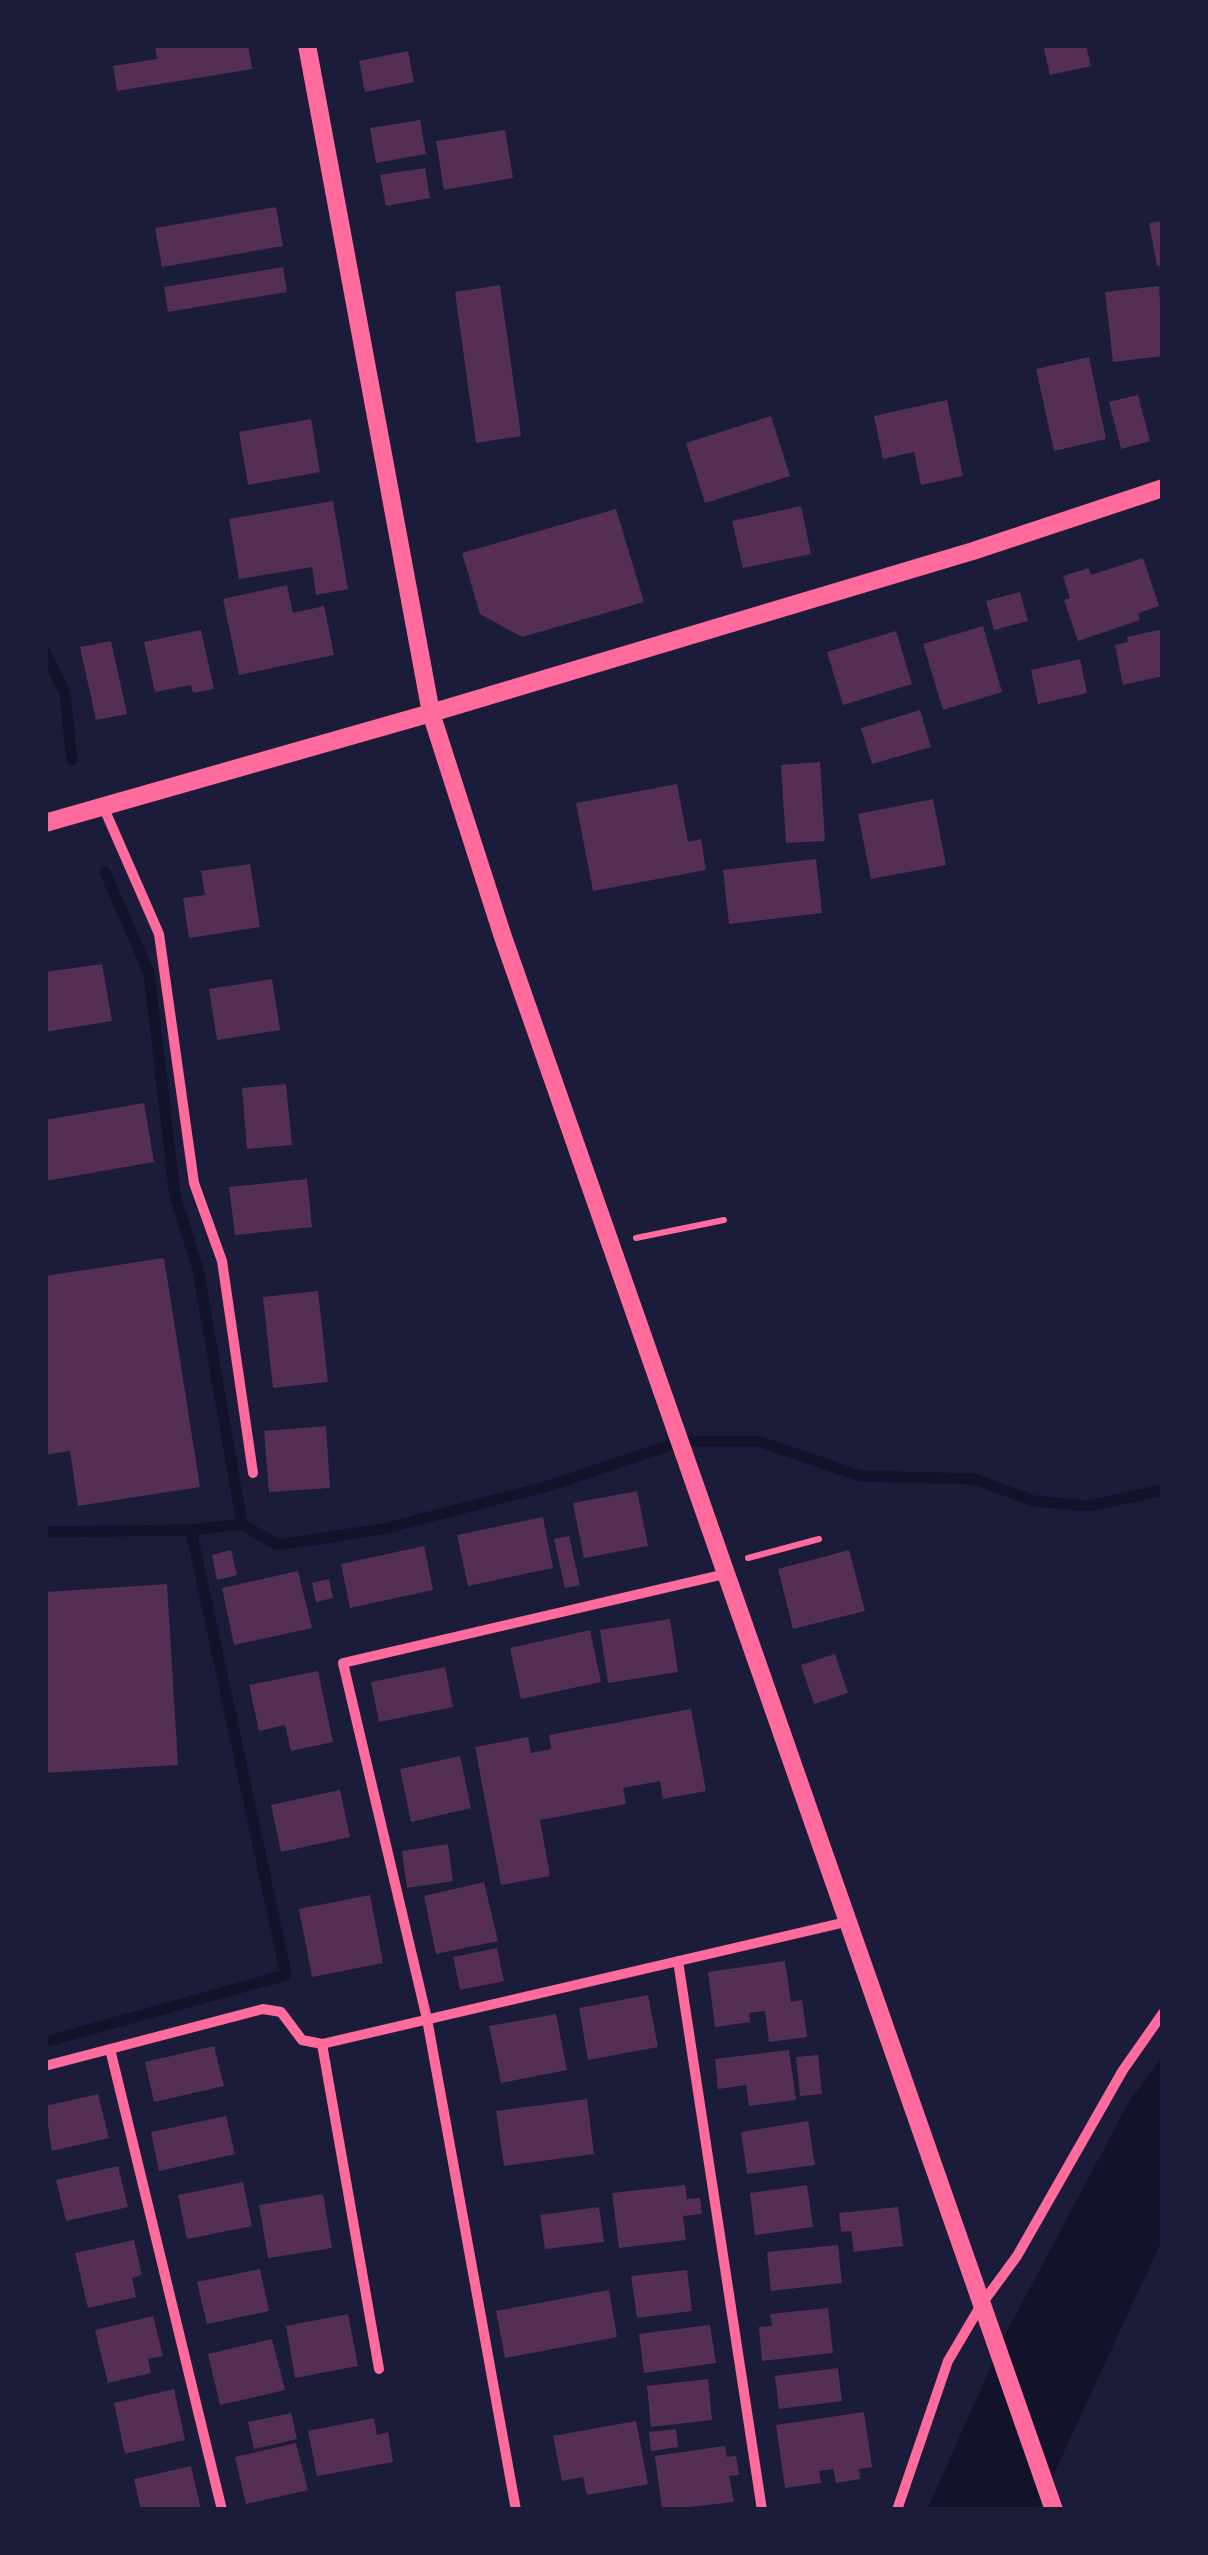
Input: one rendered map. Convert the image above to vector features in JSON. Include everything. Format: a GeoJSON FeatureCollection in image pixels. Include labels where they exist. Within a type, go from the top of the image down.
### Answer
{"type":"FeatureCollection","features":[{"type":"Feature","properties":{"kind":"street"},"geometry":{"type":"LineString","coordinates":[[306,45],[431,713],[503,937],[1054,2510]]}},
{"type":"Feature","properties":{"kind":"street"},"geometry":{"type":"LineString","coordinates":[[45,822],[431,713],[973,551],[1163,488]]}},
{"type":"Feature","properties":{"kind":"street"},"geometry":{"type":"LineString","coordinates":[[102,805],[160,934],[194,1182],[222,1261],[253,1474]]}},
{"type":"Feature","properties":{"kind":"street"},"geometry":{"type":"LineString","coordinates":[[516,2510],[427,2019],[342,1663],[725,1574]]}},
{"type":"Feature","properties":{"kind":"street"},"geometry":{"type":"LineString","coordinates":[[45,2066],[263,2009],[280,2012],[302,2040],[322,2044],[846,1922]]}},
{"type":"Feature","properties":{"kind":"street"},"geometry":{"type":"LineString","coordinates":[[678,1961],[762,2510]]}},
{"type":"Feature","properties":{"kind":"street"},"geometry":{"type":"LineString","coordinates":[[896,2510],[948,2361],[981,2305],[1017,2256],[1124,2070],[1163,2013]]}},
{"type":"Feature","properties":{"kind":"street"},"geometry":{"type":"LineString","coordinates":[[322,2044],[379,2369]]}},
{"type":"Feature","properties":{"kind":"street"},"geometry":{"type":"LineString","coordinates":[[110,2049],[222,2510]]}},
{"type":"Feature","properties":{"kind":"path"},"geometry":{"type":"LineString","coordinates":[[610,1244],[724,1220]]}},
{"type":"Feature","properties":{"kind":"path"},"geometry":{"type":"LineString","coordinates":[[725,1574],[750,1556],[819,1539]]}},
{"type":"Feature","properties":{"kind":"shaded area"},"geometry":{"type":"Polygon","coordinates":[[[1163,2056],[1163,2238],[1037,2510],[927,2510],[1004,2337],[1130,2100],[1163,2056]]]}},
{"type":"Feature","properties":{"kind":"building"},"geometry":{"type":"Polygon","coordinates":[[[155,45],[248,45],[252,69],[117,91],[113,66],[157,59],[155,45]]]}},
{"type":"Feature","properties":{"kind":"building"},"geometry":{"type":"Polygon","coordinates":[[[1043,45],[1086,45],[1091,66],[1050,75],[1043,45]]]}},
{"type":"Feature","properties":{"kind":"building"},"geometry":{"type":"Polygon","coordinates":[[[408,51],[414,82],[365,92],[359,61],[408,51]]]}},
{"type":"Feature","properties":{"kind":"building"},"geometry":{"type":"Polygon","coordinates":[[[420,120],[426,154],[376,163],[370,128],[420,120]]]}},
{"type":"Feature","properties":{"kind":"building"},"geometry":{"type":"Polygon","coordinates":[[[505,130],[513,178],[444,190],[436,141],[505,130]]]}},
{"type":"Feature","properties":{"kind":"building"},"geometry":{"type":"Polygon","coordinates":[[[425,168],[430,198],[386,206],[380,175],[425,168]]]}},
{"type":"Feature","properties":{"kind":"building"},"geometry":{"type":"Polygon","coordinates":[[[276,207],[283,246],[162,267],[155,228],[276,207]]]}},
{"type":"Feature","properties":{"kind":"building"},"geometry":{"type":"Polygon","coordinates":[[[1163,221],[1163,265],[1157,266],[1149,223],[1163,221]]]}},
{"type":"Feature","properties":{"kind":"building"},"geometry":{"type":"Polygon","coordinates":[[[283,267],[287,292],[168,312],[164,287],[283,267]]]}},
{"type":"Feature","properties":{"kind":"building"},"geometry":{"type":"Polygon","coordinates":[[[500,285],[521,436],[476,443],[455,292],[500,285]]]}},
{"type":"Feature","properties":{"kind":"building"},"geometry":{"type":"Polygon","coordinates":[[[1159,286],[1163,356],[1113,362],[1105,292],[1159,286]]]}},
{"type":"Feature","properties":{"kind":"building"},"geometry":{"type":"Polygon","coordinates":[[[1089,357],[1106,439],[1054,451],[1036,369],[1089,357]]]}},
{"type":"Feature","properties":{"kind":"building"},"geometry":{"type":"Polygon","coordinates":[[[1138,395],[1150,441],[1121,449],[1109,402],[1138,395]]]}},
{"type":"Feature","properties":{"kind":"building"},"geometry":{"type":"Polygon","coordinates":[[[947,400],[963,476],[921,485],[914,452],[883,459],[874,416],[947,400]]]}},
{"type":"Feature","properties":{"kind":"building"},"geometry":{"type":"Polygon","coordinates":[[[771,416],[790,476],[705,503],[686,443],[771,416]]]}},
{"type":"Feature","properties":{"kind":"building"},"geometry":{"type":"Polygon","coordinates":[[[311,419],[320,472],[248,485],[239,432],[311,419]]]}},
{"type":"Feature","properties":{"kind":"building"},"geometry":{"type":"Polygon","coordinates":[[[333,501],[348,589],[316,595],[312,567],[239,579],[229,519],[333,501]]]}},
{"type":"Feature","properties":{"kind":"building"},"geometry":{"type":"Polygon","coordinates":[[[801,506],[811,554],[743,568],[732,521],[801,506]]]}},
{"type":"Feature","properties":{"kind":"building"},"geometry":{"type":"Polygon","coordinates":[[[616,509],[644,602],[522,637],[480,614],[462,553],[616,509]]]}},
{"type":"Feature","properties":{"kind":"building"},"geometry":{"type":"Polygon","coordinates":[[[1143,558],[1159,606],[1138,613],[1140,620],[1078,641],[1064,600],[1070,598],[1063,576],[1089,568],[1091,575],[1143,558]]]}},
{"type":"Feature","properties":{"kind":"building"},"geometry":{"type":"Polygon","coordinates":[[[287,585],[293,613],[324,606],[334,655],[239,675],[223,599],[287,585]]]}},
{"type":"Feature","properties":{"kind":"building"},"geometry":{"type":"Polygon","coordinates":[[[1020,592],[1028,621],[994,630],[986,601],[1020,592]]]}},
{"type":"Feature","properties":{"kind":"building"},"geometry":{"type":"Polygon","coordinates":[[[983,626],[1002,692],[943,710],[923,644],[983,626]]]}},
{"type":"Feature","properties":{"kind":"building"},"geometry":{"type":"Polygon","coordinates":[[[1163,629],[1163,676],[1123,685],[1115,645],[1128,642],[1127,637],[1163,629]]]}},
{"type":"Feature","properties":{"kind":"building"},"geometry":{"type":"Polygon","coordinates":[[[201,630],[214,689],[193,693],[191,685],[155,692],[144,642],[201,630]]]}},
{"type":"Feature","properties":{"kind":"building"},"geometry":{"type":"Polygon","coordinates":[[[896,631],[912,684],[843,705],[827,652],[896,631]]]}},
{"type":"Feature","properties":{"kind":"building"},"geometry":{"type":"Polygon","coordinates":[[[111,641],[127,714],[96,720],[80,647],[111,641]]]}},
{"type":"Feature","properties":{"kind":"building"},"geometry":{"type":"Polygon","coordinates":[[[1080,659],[1087,693],[1038,704],[1031,670],[1080,659]]]}},
{"type":"Feature","properties":{"kind":"building"},"geometry":{"type":"Polygon","coordinates":[[[920,710],[931,747],[872,764],[861,728],[920,710]]]}},
{"type":"Feature","properties":{"kind":"building"},"geometry":{"type":"Polygon","coordinates":[[[820,762],[825,841],[786,843],[781,765],[820,762]]]}},
{"type":"Feature","properties":{"kind":"building"},"geometry":{"type":"Polygon","coordinates":[[[677,784],[688,842],[701,839],[706,870],[593,891],[576,803],[677,784]]]}},
{"type":"Feature","properties":{"kind":"building"},"geometry":{"type":"Polygon","coordinates":[[[933,799],[946,865],[871,879],[858,814],[933,799]]]}},
{"type":"Feature","properties":{"kind":"building"},"geometry":{"type":"Polygon","coordinates":[[[816,859],[822,913],[729,924],[723,870],[816,859]]]}},
{"type":"Feature","properties":{"kind":"building"},"geometry":{"type":"Polygon","coordinates":[[[250,864],[260,927],[189,938],[183,898],[205,895],[201,871],[250,864]]]}},
{"type":"Feature","properties":{"kind":"building"},"geometry":{"type":"Polygon","coordinates":[[[102,964],[112,1021],[45,1032],[45,972],[102,964]]]}},
{"type":"Feature","properties":{"kind":"building"},"geometry":{"type":"Polygon","coordinates":[[[272,979],[280,1030],[217,1040],[209,989],[272,979]]]}},
{"type":"Feature","properties":{"kind":"building"},"geometry":{"type":"Polygon","coordinates":[[[286,1084],[292,1145],[247,1149],[242,1088],[286,1084]]]}},
{"type":"Feature","properties":{"kind":"building"},"geometry":{"type":"Polygon","coordinates":[[[144,1103],[154,1162],[45,1181],[45,1120],[144,1103]]]}},
{"type":"Feature","properties":{"kind":"building"},"geometry":{"type":"Polygon","coordinates":[[[307,1179],[312,1227],[235,1235],[229,1187],[307,1179]]]}},
{"type":"Feature","properties":{"kind":"building"},"geometry":{"type":"Polygon","coordinates":[[[164,1258],[200,1487],[78,1506],[70,1451],[45,1455],[45,1276],[164,1258]]]}},
{"type":"Feature","properties":{"kind":"building"},"geometry":{"type":"Polygon","coordinates":[[[318,1291],[328,1382],[273,1388],[263,1297],[318,1291]]]}},
{"type":"Feature","properties":{"kind":"building"},"geometry":{"type":"Polygon","coordinates":[[[326,1426],[330,1488],[269,1492],[264,1431],[326,1426]]]}},
{"type":"Feature","properties":{"kind":"building"},"geometry":{"type":"Polygon","coordinates":[[[637,1491],[648,1546],[584,1558],[573,1503],[637,1491]]]}},
{"type":"Feature","properties":{"kind":"building"},"geometry":{"type":"Polygon","coordinates":[[[543,1517],[553,1568],[468,1586],[457,1535],[543,1517]]]}},
{"type":"Feature","properties":{"kind":"building"},"geometry":{"type":"Polygon","coordinates":[[[569,1536],[580,1585],[565,1588],[554,1539],[569,1536]]]}},
{"type":"Feature","properties":{"kind":"building"},"geometry":{"type":"Polygon","coordinates":[[[424,1546],[433,1590],[350,1608],[341,1564],[424,1546]]]}},
{"type":"Feature","properties":{"kind":"building"},"geometry":{"type":"Polygon","coordinates":[[[231,1550],[237,1575],[217,1580],[212,1555],[231,1550]]]}},
{"type":"Feature","properties":{"kind":"building"},"geometry":{"type":"Polygon","coordinates":[[[849,1550],[865,1611],[793,1629],[778,1569],[849,1550]]]}},
{"type":"Feature","properties":{"kind":"building"},"geometry":{"type":"Polygon","coordinates":[[[298,1571],[312,1628],[234,1645],[222,1588],[298,1571]]]}},
{"type":"Feature","properties":{"kind":"building"},"geometry":{"type":"Polygon","coordinates":[[[329,1579],[333,1598],[316,1602],[312,1583],[329,1579]]]}},
{"type":"Feature","properties":{"kind":"building"},"geometry":{"type":"Polygon","coordinates":[[[167,1584],[178,1765],[45,1773],[45,1592],[167,1584]]]}},
{"type":"Feature","properties":{"kind":"building"},"geometry":{"type":"Polygon","coordinates":[[[670,1619],[678,1672],[608,1683],[600,1630],[670,1619]]]}},
{"type":"Feature","properties":{"kind":"building"},"geometry":{"type":"Polygon","coordinates":[[[590,1630],[601,1682],[521,1699],[510,1648],[590,1630]]]}},
{"type":"Feature","properties":{"kind":"building"},"geometry":{"type":"Polygon","coordinates":[[[835,1654],[848,1693],[814,1704],[801,1665],[835,1654]]]}},
{"type":"Feature","properties":{"kind":"building"},"geometry":{"type":"Polygon","coordinates":[[[445,1667],[453,1707],[379,1722],[371,1682],[445,1667]]]}},
{"type":"Feature","properties":{"kind":"building"},"geometry":{"type":"Polygon","coordinates":[[[318,1671],[333,1742],[291,1751],[285,1725],[259,1731],[249,1685],[318,1671]]]}},
{"type":"Feature","properties":{"kind":"building"},"geometry":{"type":"Polygon","coordinates":[[[691,1709],[706,1791],[663,1799],[660,1781],[623,1788],[626,1804],[540,1820],[550,1876],[501,1885],[475,1747],[528,1737],[531,1753],[551,1749],[549,1735],[691,1709]]]}},
{"type":"Feature","properties":{"kind":"building"},"geometry":{"type":"Polygon","coordinates":[[[460,1756],[471,1808],[411,1822],[400,1769],[460,1756]]]}},
{"type":"Feature","properties":{"kind":"building"},"geometry":{"type":"Polygon","coordinates":[[[340,1790],[350,1837],[281,1852],[271,1805],[340,1790]]]}},
{"type":"Feature","properties":{"kind":"building"},"geometry":{"type":"Polygon","coordinates":[[[448,1844],[453,1881],[407,1888],[402,1851],[448,1844]]]}},
{"type":"Feature","properties":{"kind":"building"},"geometry":{"type":"Polygon","coordinates":[[[484,1882],[498,1941],[436,1954],[424,1896],[484,1882]]]}},
{"type":"Feature","properties":{"kind":"building"},"geometry":{"type":"Polygon","coordinates":[[[370,1895],[383,1963],[312,1977],[299,1909],[370,1895]]]}},
{"type":"Feature","properties":{"kind":"building"},"geometry":{"type":"Polygon","coordinates":[[[497,1948],[504,1981],[460,1990],[453,1957],[497,1948]]]}},
{"type":"Feature","properties":{"kind":"building"},"geometry":{"type":"Polygon","coordinates":[[[785,1961],[791,2002],[802,2000],[807,2037],[769,2042],[765,2011],[749,2013],[750,2022],[715,2027],[708,1972],[785,1961]]]}},
{"type":"Feature","properties":{"kind":"building"},"geometry":{"type":"Polygon","coordinates":[[[648,1995],[658,2047],[588,2060],[579,2008],[648,1995]]]}},
{"type":"Feature","properties":{"kind":"building"},"geometry":{"type":"Polygon","coordinates":[[[556,2014],[567,2070],[501,2083],[489,2026],[556,2014]]]}},
{"type":"Feature","properties":{"kind":"building"},"geometry":{"type":"Polygon","coordinates":[[[214,2046],[224,2086],[154,2102],[145,2062],[214,2046]]]}},
{"type":"Feature","properties":{"kind":"building"},"geometry":{"type":"Polygon","coordinates":[[[789,2050],[796,2100],[749,2106],[746,2085],[718,2089],[715,2059],[789,2050]]]}},
{"type":"Feature","properties":{"kind":"building"},"geometry":{"type":"Polygon","coordinates":[[[818,2055],[822,2094],[800,2096],[796,2057],[818,2055]]]}},
{"type":"Feature","properties":{"kind":"building"},"geometry":{"type":"Polygon","coordinates":[[[98,2094],[109,2138],[52,2151],[45,2106],[98,2094]]]}},
{"type":"Feature","properties":{"kind":"building"},"geometry":{"type":"Polygon","coordinates":[[[587,2099],[594,2154],[504,2166],[496,2111],[587,2099]]]}},
{"type":"Feature","properties":{"kind":"building"},"geometry":{"type":"Polygon","coordinates":[[[226,2116],[235,2154],[159,2171],[151,2132],[226,2116]]]}},
{"type":"Feature","properties":{"kind":"building"},"geometry":{"type":"Polygon","coordinates":[[[808,2121],[815,2165],[747,2174],[741,2132],[808,2121]]]}},
{"type":"Feature","properties":{"kind":"building"},"geometry":{"type":"Polygon","coordinates":[[[118,2166],[128,2207],[66,2221],[56,2180],[118,2166]]]}},
{"type":"Feature","properties":{"kind":"building"},"geometry":{"type":"Polygon","coordinates":[[[243,2182],[252,2226],[187,2239],[178,2195],[243,2182]]]}},
{"type":"Feature","properties":{"kind":"building"},"geometry":{"type":"Polygon","coordinates":[[[685,2185],[687,2199],[700,2198],[702,2214],[683,2216],[686,2240],[619,2248],[612,2193],[685,2185]]]}},
{"type":"Feature","properties":{"kind":"building"},"geometry":{"type":"Polygon","coordinates":[[[807,2185],[813,2227],[755,2235],[750,2193],[807,2185]]]}},
{"type":"Feature","properties":{"kind":"building"},"geometry":{"type":"Polygon","coordinates":[[[323,2194],[332,2248],[268,2258],[259,2205],[323,2194]]]}},
{"type":"Feature","properties":{"kind":"building"},"geometry":{"type":"Polygon","coordinates":[[[599,2207],[604,2242],[545,2249],[540,2215],[599,2207]]]}},
{"type":"Feature","properties":{"kind":"building"},"geometry":{"type":"Polygon","coordinates":[[[898,2207],[903,2246],[854,2252],[851,2231],[841,2232],[839,2213],[898,2207]]]}},
{"type":"Feature","properties":{"kind":"building"},"geometry":{"type":"Polygon","coordinates":[[[134,2240],[142,2275],[132,2278],[136,2297],[88,2308],[75,2253],[134,2240]]]}},
{"type":"Feature","properties":{"kind":"building"},"geometry":{"type":"Polygon","coordinates":[[[838,2245],[842,2283],[771,2291],[767,2252],[838,2245]]]}},
{"type":"Feature","properties":{"kind":"building"},"geometry":{"type":"Polygon","coordinates":[[[260,2269],[269,2311],[207,2324],[197,2282],[260,2269]]]}},
{"type":"Feature","properties":{"kind":"building"},"geometry":{"type":"Polygon","coordinates":[[[687,2270],[692,2311],[637,2318],[631,2276],[687,2270]]]}},
{"type":"Feature","properties":{"kind":"building"},"geometry":{"type":"Polygon","coordinates":[[[609,2290],[617,2337],[505,2358],[496,2311],[609,2290]]]}},
{"type":"Feature","properties":{"kind":"building"},"geometry":{"type":"Polygon","coordinates":[[[828,2308],[833,2353],[762,2361],[759,2327],[772,2326],[770,2314],[828,2308]]]}},
{"type":"Feature","properties":{"kind":"building"},"geometry":{"type":"Polygon","coordinates":[[[348,2314],[358,2366],[295,2378],[286,2326],[348,2314]]]}},
{"type":"Feature","properties":{"kind":"building"},"geometry":{"type":"Polygon","coordinates":[[[153,2316],[163,2356],[148,2359],[151,2373],[108,2383],[95,2330],[153,2316]]]}},
{"type":"Feature","properties":{"kind":"building"},"geometry":{"type":"Polygon","coordinates":[[[710,2325],[716,2363],[644,2373],[639,2334],[710,2325]]]}},
{"type":"Feature","properties":{"kind":"building"},"geometry":{"type":"Polygon","coordinates":[[[272,2339],[285,2390],[220,2405],[208,2354],[272,2339]]]}},
{"type":"Feature","properties":{"kind":"building"},"geometry":{"type":"Polygon","coordinates":[[[838,2368],[842,2401],[779,2409],[775,2376],[838,2368]]]}},
{"type":"Feature","properties":{"kind":"building"},"geometry":{"type":"Polygon","coordinates":[[[708,2379],[712,2420],[651,2427],[647,2386],[708,2379]]]}},
{"type":"Feature","properties":{"kind":"building"},"geometry":{"type":"Polygon","coordinates":[[[174,2389],[185,2440],[125,2454],[114,2403],[174,2389]]]}},
{"type":"Feature","properties":{"kind":"building"},"geometry":{"type":"Polygon","coordinates":[[[864,2412],[872,2467],[859,2469],[860,2479],[836,2483],[833,2469],[819,2471],[821,2483],[785,2488],[776,2425],[864,2412]]]}},
{"type":"Feature","properties":{"kind":"building"},"geometry":{"type":"Polygon","coordinates":[[[291,2413],[297,2439],[254,2449],[248,2422],[291,2413]]]}},
{"type":"Feature","properties":{"kind":"building"},"geometry":{"type":"Polygon","coordinates":[[[374,2418],[377,2435],[388,2432],[393,2462],[317,2476],[308,2431],[374,2418]]]}},
{"type":"Feature","properties":{"kind":"building"},"geometry":{"type":"Polygon","coordinates":[[[636,2421],[648,2484],[587,2495],[583,2477],[562,2481],[553,2436],[636,2421]]]}},
{"type":"Feature","properties":{"kind":"building"},"geometry":{"type":"Polygon","coordinates":[[[676,2429],[678,2447],[651,2451],[649,2432],[676,2429]]]}},
{"type":"Feature","properties":{"kind":"building"},"geometry":{"type":"Polygon","coordinates":[[[296,2443],[308,2490],[246,2504],[235,2457],[296,2443]]]}},
{"type":"Feature","properties":{"kind":"building"},"geometry":{"type":"Polygon","coordinates":[[[725,2446],[727,2457],[736,2456],[739,2475],[729,2476],[734,2502],[662,2510],[655,2456],[725,2446]]]}},
{"type":"Feature","properties":{"kind":"building"},"geometry":{"type":"Polygon","coordinates":[[[191,2466],[201,2510],[141,2510],[134,2479],[191,2466]]]}},
{"type":"Feature","properties":{"kind":"waterway"},"geometry":{"type":"LineString","coordinates":[[45,652],[65,693],[72,760]]}},
{"type":"Feature","properties":{"kind":"waterway"},"geometry":{"type":"LineString","coordinates":[[105,872],[149,973],[175,1196],[198,1269],[242,1524]]}},
{"type":"Feature","properties":{"kind":"waterway"},"geometry":{"type":"LineString","coordinates":[[45,1532],[191,1530],[242,1524],[277,1545],[383,1529],[552,1485],[683,1441],[758,1441],[860,1476],[974,1479],[1034,1501],[1089,1506],[1163,1490]]}},
{"type":"Feature","properties":{"kind":"waterway"},"geometry":{"type":"LineString","coordinates":[[45,2042],[286,1975],[191,1530]]}}]}
